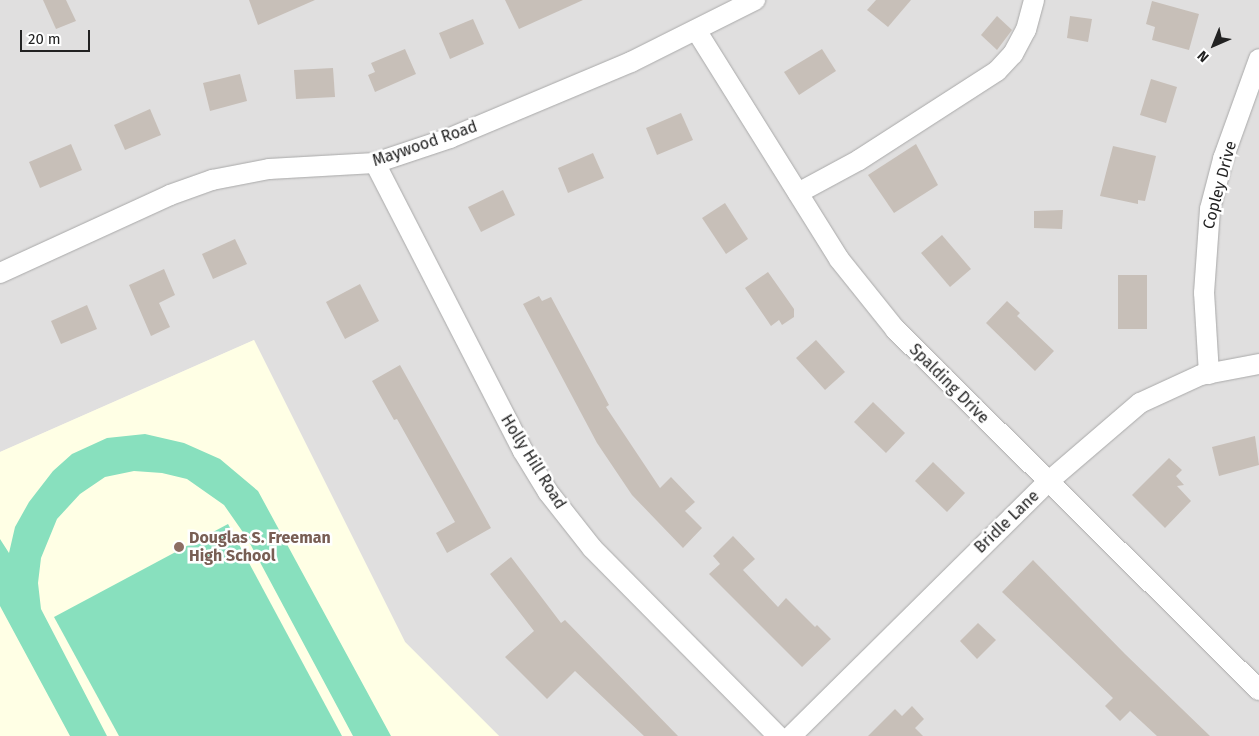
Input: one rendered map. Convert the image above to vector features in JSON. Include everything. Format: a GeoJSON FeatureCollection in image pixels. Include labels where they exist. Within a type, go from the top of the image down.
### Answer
{"type":"FeatureCollection","features":[{"type":"Feature","properties":{"kind":"street","name":"Maywood Road"},"geometry":{"type":"LineString","coordinates":[[0,273],[170,195],[212,180],[269,169],[375,163],[450,138],[631,62],[755,0]]}},
{"type":"Feature","properties":{"kind":"street"},"geometry":{"type":"LineString","coordinates":[[798,194],[859,160],[996,70],[1017,46],[1034,0]]}},
{"type":"Feature","properties":{"kind":"street","name":"Spalding Drive"},"geometry":{"type":"LineString","coordinates":[[696,30],[839,259],[895,329],[1259,690]]}},
{"type":"Feature","properties":{"kind":"street","name":"Copley Drive"},"geometry":{"type":"LineString","coordinates":[[1209,374],[1204,293],[1210,209],[1223,159],[1259,59]]}},
{"type":"Feature","properties":{"kind":"street","name":"Holly Hill Road"},"geometry":{"type":"LineString","coordinates":[[375,163],[523,451],[548,492],[592,548],[778,736]]}},
{"type":"Feature","properties":{"kind":"street","name":"Bridle Lane"},"geometry":{"type":"LineString","coordinates":[[791,736],[1049,481],[1140,403],[1176,384],[1209,374],[1259,364]]}},
{"type":"Feature","properties":{"kind":"shaded area"},"geometry":{"type":"Polygon","coordinates":[[[0,0],[1259,0],[1259,736],[499,736],[405,642],[254,340],[0,452],[0,0]]]}},
{"type":"Feature","properties":{"kind":"shaded area","name":"Douglas S. Freeman High School"},"geometry":{"type":"Polygon","coordinates":[[[254,340],[405,642],[499,736],[0,736],[0,452],[254,340]]]}},
{"type":"Feature","properties":{"kind":"green space"},"geometry":{"type":"Polygon","coordinates":[[[145,434],[184,443],[220,459],[258,491],[391,736],[353,736],[247,538],[224,505],[187,479],[162,473],[134,471],[105,477],[80,494],[57,519],[41,558],[38,583],[41,609],[107,736],[70,736],[0,606],[0,539],[9,553],[15,527],[29,502],[53,471],[72,454],[107,438],[145,434]]]}},
{"type":"Feature","properties":{"kind":"green space"},"geometry":{"type":"Polygon","coordinates":[[[228,524],[342,736],[119,736],[54,617],[228,524]]]}},
{"type":"Feature","properties":{"kind":"building"},"geometry":{"type":"Polygon","coordinates":[[[43,0],[66,0],[76,21],[56,29],[43,0]]]}},
{"type":"Feature","properties":{"kind":"building"},"geometry":{"type":"Polygon","coordinates":[[[249,0],[315,0],[258,25],[249,0]]]}},
{"type":"Feature","properties":{"kind":"building"},"geometry":{"type":"Polygon","coordinates":[[[505,0],[583,0],[519,29],[505,0]]]}},
{"type":"Feature","properties":{"kind":"building"},"geometry":{"type":"Polygon","coordinates":[[[876,0],[911,0],[888,27],[867,10],[876,0]]]}},
{"type":"Feature","properties":{"kind":"building"},"geometry":{"type":"Polygon","coordinates":[[[1152,1],[1199,14],[1189,50],[1152,40],[1155,27],[1146,24],[1152,1]]]}},
{"type":"Feature","properties":{"kind":"building"},"geometry":{"type":"Polygon","coordinates":[[[997,16],[1012,30],[997,50],[981,35],[997,16]]]}},
{"type":"Feature","properties":{"kind":"building"},"geometry":{"type":"Polygon","coordinates":[[[1070,16],[1092,19],[1088,42],[1067,38],[1070,16]]]}},
{"type":"Feature","properties":{"kind":"building"},"geometry":{"type":"Polygon","coordinates":[[[473,19],[484,44],[450,59],[439,33],[473,19]]]}},
{"type":"Feature","properties":{"kind":"building"},"geometry":{"type":"Polygon","coordinates":[[[405,49],[416,74],[375,92],[368,75],[375,72],[371,63],[405,49]]]}},
{"type":"Feature","properties":{"kind":"building"},"geometry":{"type":"Polygon","coordinates":[[[822,49],[836,71],[799,95],[784,72],[822,49]]]}},
{"type":"Feature","properties":{"kind":"building"},"geometry":{"type":"Polygon","coordinates":[[[333,68],[335,97],[296,99],[294,70],[333,68]]]}},
{"type":"Feature","properties":{"kind":"building"},"geometry":{"type":"Polygon","coordinates":[[[240,74],[247,101],[210,111],[203,83],[240,74]]]}},
{"type":"Feature","properties":{"kind":"building"},"geometry":{"type":"Polygon","coordinates":[[[1151,79],[1177,87],[1166,123],[1140,115],[1151,79]]]}},
{"type":"Feature","properties":{"kind":"building"},"geometry":{"type":"Polygon","coordinates":[[[150,109],[161,135],[125,150],[114,125],[150,109]]]}},
{"type":"Feature","properties":{"kind":"building"},"geometry":{"type":"Polygon","coordinates":[[[681,113],[693,140],[657,155],[646,128],[681,113]]]}},
{"type":"Feature","properties":{"kind":"building"},"geometry":{"type":"Polygon","coordinates":[[[71,144],[82,170],[40,188],[29,162],[71,144]]]}},
{"type":"Feature","properties":{"kind":"building"},"geometry":{"type":"Polygon","coordinates":[[[916,144],[938,185],[894,213],[868,175],[916,144]]]}},
{"type":"Feature","properties":{"kind":"building"},"geometry":{"type":"Polygon","coordinates":[[[1113,146],[1156,156],[1145,201],[1138,200],[1138,204],[1100,196],[1113,146]]]}},
{"type":"Feature","properties":{"kind":"building"},"geometry":{"type":"Polygon","coordinates":[[[593,153],[604,178],[568,193],[558,168],[593,153]]]}},
{"type":"Feature","properties":{"kind":"building"},"geometry":{"type":"Polygon","coordinates":[[[503,190],[515,215],[481,232],[468,207],[503,190]]]}},
{"type":"Feature","properties":{"kind":"building"},"geometry":{"type":"Polygon","coordinates":[[[725,203],[748,239],[726,254],[702,218],[725,203]]]}},
{"type":"Feature","properties":{"kind":"building"},"geometry":{"type":"Polygon","coordinates":[[[1063,210],[1062,229],[1034,228],[1034,211],[1063,210]]]}},
{"type":"Feature","properties":{"kind":"building"},"geometry":{"type":"Polygon","coordinates":[[[942,235],[971,269],[950,287],[921,253],[942,235]]]}},
{"type":"Feature","properties":{"kind":"building"},"geometry":{"type":"Polygon","coordinates":[[[235,239],[247,264],[213,279],[202,254],[235,239]]]}},
{"type":"Feature","properties":{"kind":"building"},"geometry":{"type":"Polygon","coordinates":[[[164,269],[175,295],[159,303],[170,327],[151,336],[129,285],[164,269]]]}},
{"type":"Feature","properties":{"kind":"building"},"geometry":{"type":"Polygon","coordinates":[[[768,272],[794,309],[794,317],[782,325],[779,320],[771,326],[745,288],[768,272]]]}},
{"type":"Feature","properties":{"kind":"building"},"geometry":{"type":"Polygon","coordinates":[[[1118,275],[1147,275],[1147,329],[1118,329],[1118,275]]]}},
{"type":"Feature","properties":{"kind":"building"},"geometry":{"type":"Polygon","coordinates":[[[360,284],[379,321],[345,339],[326,302],[360,284]]]}},
{"type":"Feature","properties":{"kind":"building"},"geometry":{"type":"Polygon","coordinates":[[[539,296],[542,301],[551,297],[609,405],[606,407],[660,488],[671,477],[695,502],[685,511],[702,528],[683,548],[632,495],[597,443],[523,304],[539,296]]]}},
{"type":"Feature","properties":{"kind":"building"},"geometry":{"type":"Polygon","coordinates":[[[1007,301],[1020,313],[1017,316],[1054,351],[1035,371],[986,323],[1007,301]]]}},
{"type":"Feature","properties":{"kind":"building"},"geometry":{"type":"Polygon","coordinates":[[[87,305],[97,329],[61,344],[51,321],[87,305]]]}},
{"type":"Feature","properties":{"kind":"building"},"geometry":{"type":"Polygon","coordinates":[[[816,340],[845,372],[825,390],[796,358],[816,340]]]}},
{"type":"Feature","properties":{"kind":"building"},"geometry":{"type":"Polygon","coordinates":[[[400,365],[491,528],[447,553],[436,533],[455,522],[397,419],[394,420],[372,381],[400,365]]]}},
{"type":"Feature","properties":{"kind":"building"},"geometry":{"type":"Polygon","coordinates":[[[873,402],[905,433],[886,453],[854,422],[873,402]]]}},
{"type":"Feature","properties":{"kind":"building"},"geometry":{"type":"Polygon","coordinates":[[[1255,436],[1259,465],[1219,476],[1212,447],[1255,436]]]}},
{"type":"Feature","properties":{"kind":"building"},"geometry":{"type":"Polygon","coordinates":[[[1169,458],[1182,470],[1176,476],[1184,485],[1177,486],[1191,501],[1165,528],[1132,495],[1169,458]]]}},
{"type":"Feature","properties":{"kind":"building"},"geometry":{"type":"Polygon","coordinates":[[[933,462],[965,493],[947,512],[915,481],[933,462]]]}},
{"type":"Feature","properties":{"kind":"building"},"geometry":{"type":"Polygon","coordinates":[[[733,536],[755,559],[743,570],[778,607],[786,598],[815,627],[817,625],[831,639],[802,667],[709,574],[720,564],[713,556],[733,536]]]}},
{"type":"Feature","properties":{"kind":"building"},"geometry":{"type":"Polygon","coordinates":[[[511,557],[561,623],[565,620],[678,736],[644,736],[575,671],[547,699],[505,657],[534,631],[490,574],[511,557]]]}},
{"type":"Feature","properties":{"kind":"building"},"geometry":{"type":"Polygon","coordinates":[[[1033,560],[1125,654],[1210,736],[1157,736],[1130,711],[1120,721],[1105,706],[1113,698],[1002,592],[1033,560]]]}},
{"type":"Feature","properties":{"kind":"building"},"geometry":{"type":"Polygon","coordinates":[[[978,623],[996,640],[977,659],[960,641],[978,623]]]}},
{"type":"Feature","properties":{"kind":"building"},"geometry":{"type":"Polygon","coordinates":[[[912,706],[924,719],[915,728],[923,736],[868,736],[895,709],[902,716],[912,706]]]}},
{"type":"Feature","properties":{"kind":"place","name":"Douglas S. Freeman High School"},"geometry":{"type":"Point","coordinates":[179,547]}}]}
